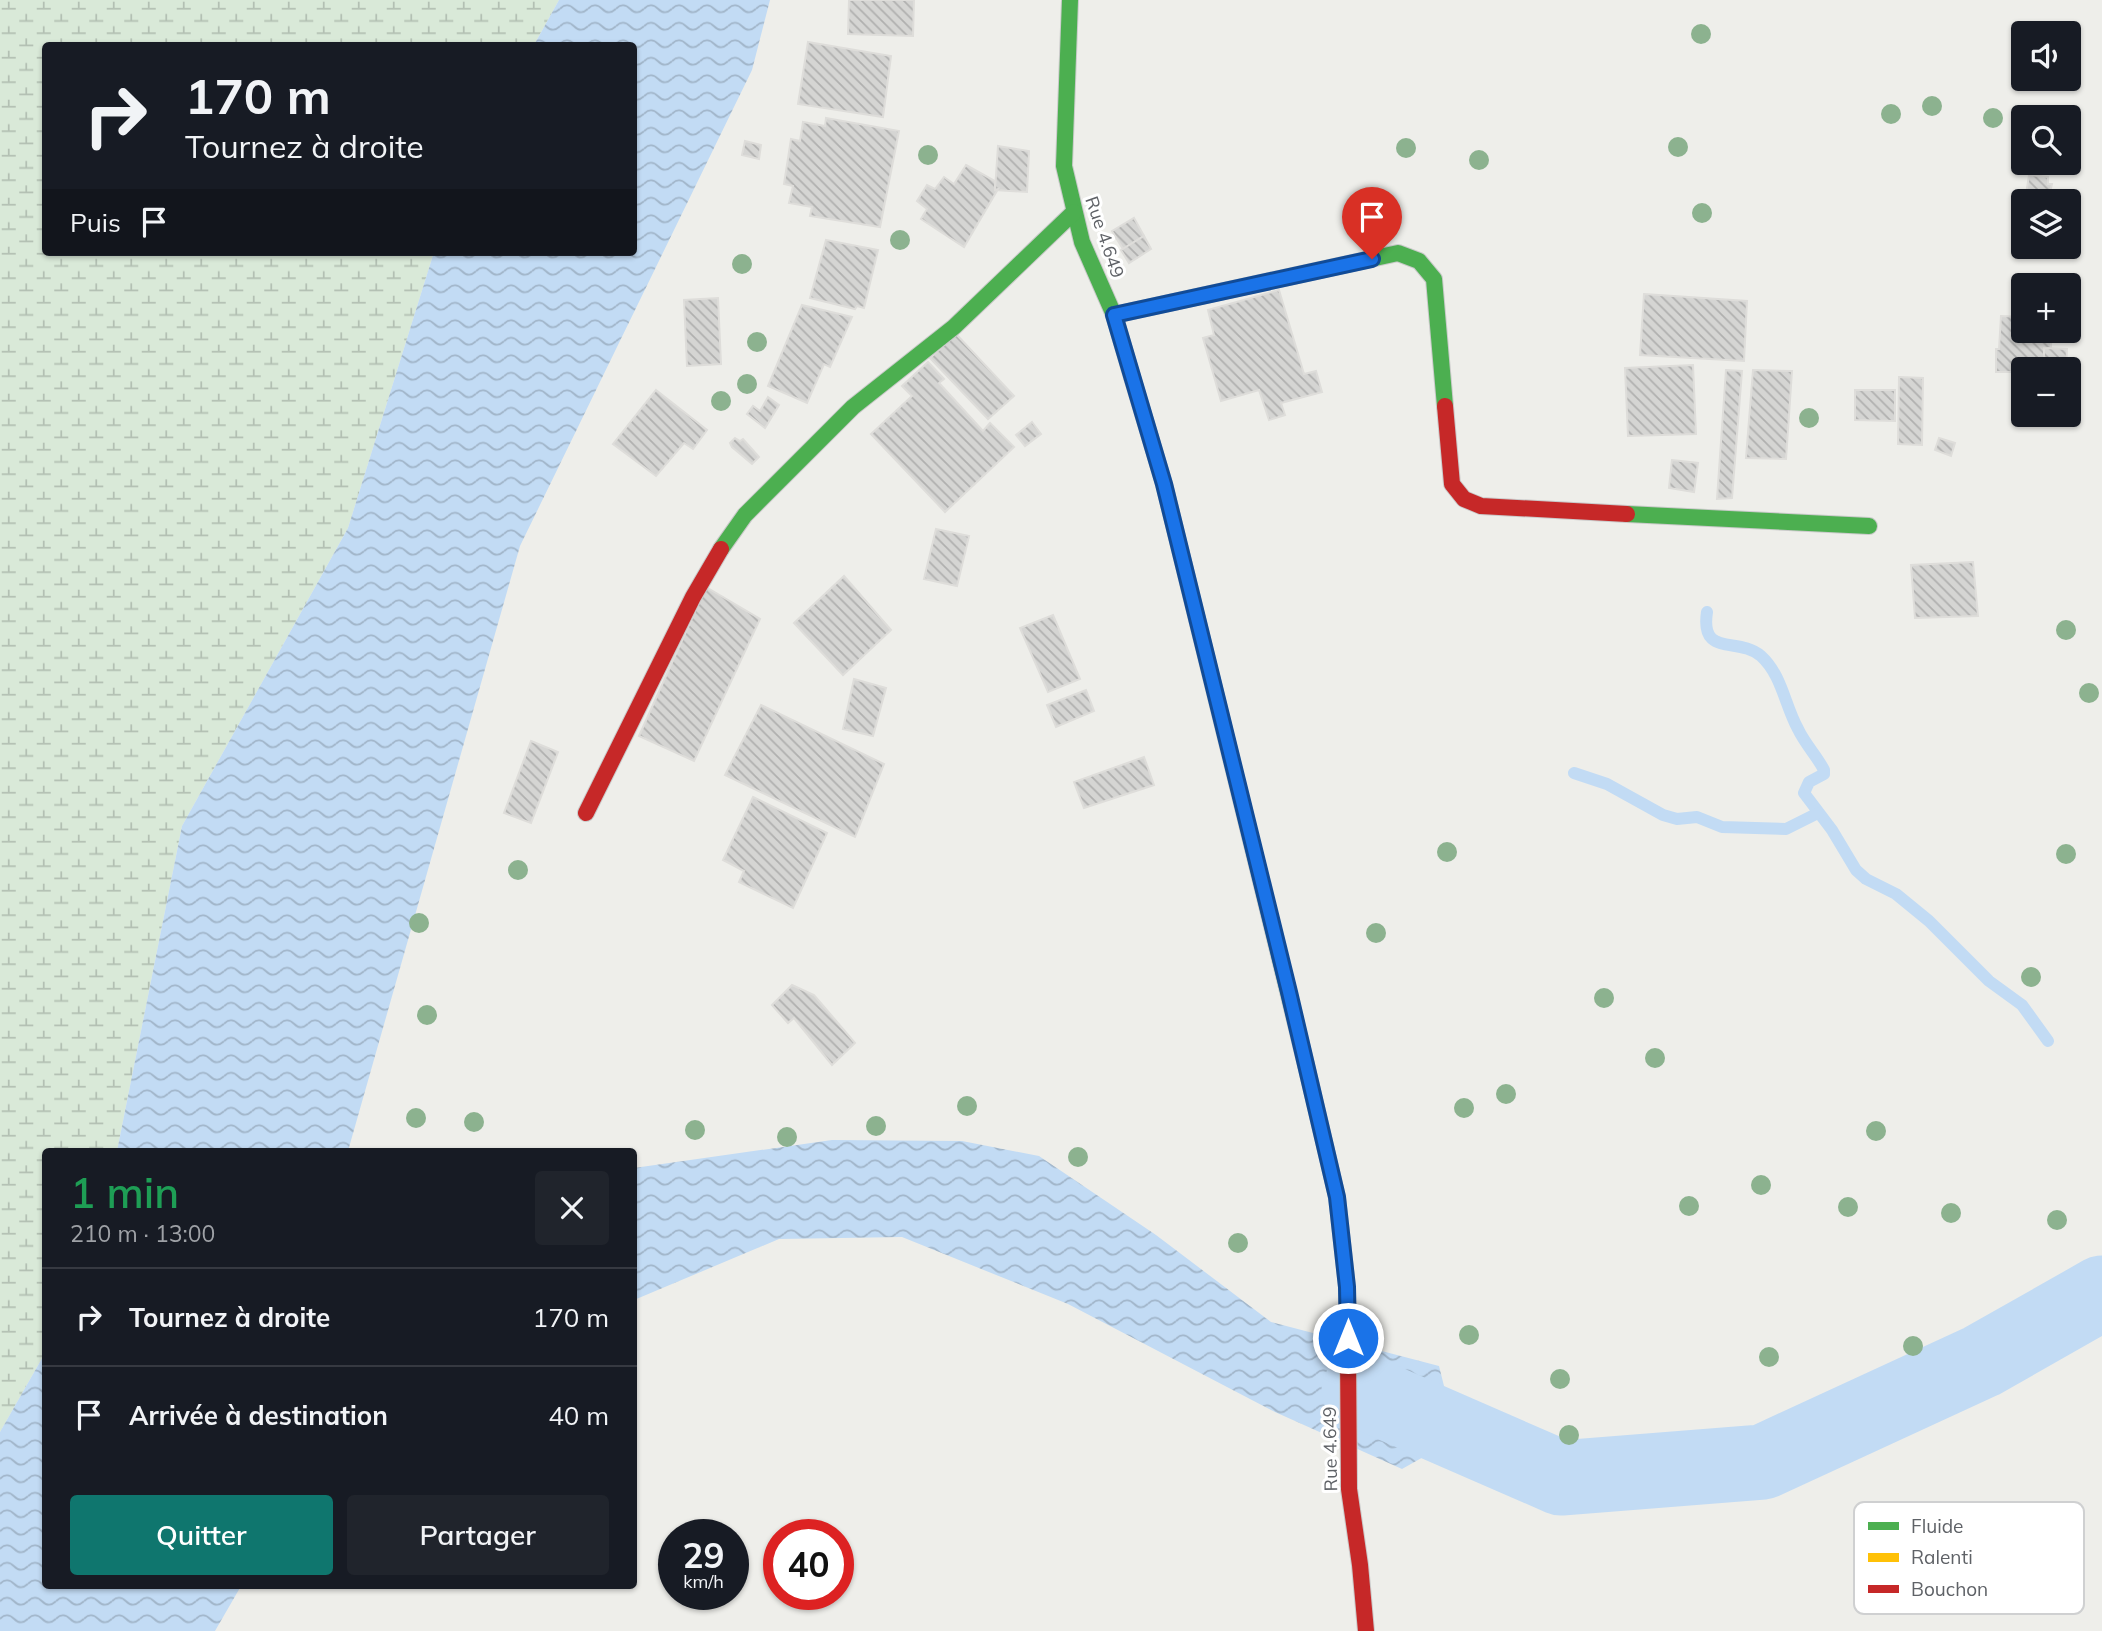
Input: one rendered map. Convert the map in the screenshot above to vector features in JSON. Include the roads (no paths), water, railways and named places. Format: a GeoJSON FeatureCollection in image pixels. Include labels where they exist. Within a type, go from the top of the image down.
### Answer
{"type":"FeatureCollection","features":[{"type":"Feature","properties":{"kind":"street","name":"Rue 4.649"},"geometry":{"type":"LineString","coordinates":[[1070,0],[1064,166],[1074,212],[1082,242],[1114,315],[1164,484],[1337,1197],[1347,1287],[1349,1489],[1366,1631]]}},
{"type":"Feature","properties":{"kind":"street"},"geometry":{"type":"LineString","coordinates":[[586,813],[712,561],[745,515],[853,407],[954,327],[1074,212]]}},
{"type":"Feature","properties":{"kind":"street"},"geometry":{"type":"LineString","coordinates":[[1114,315],[1398,253],[1419,261],[1434,279],[1452,484],[1464,499],[1481,506],[1869,526]]}},
{"type":"Feature","properties":{"kind":"water"},"geometry":{"type":"Polygon","coordinates":[[[559,0],[770,0],[752,70],[520,546],[349,1148],[118,1148],[182,826],[348,528],[433,256],[637,256],[637,42],[536,42],[559,0]]]}},
{"type":"Feature","properties":{"kind":"water"},"geometry":{"type":"Polygon","coordinates":[[[832,1140],[962,1141],[1039,1156],[1156,1235],[1271,1322],[1439,1366],[1457,1438],[1402,1469],[1275,1412],[1068,1304],[902,1237],[779,1239],[637,1299],[637,1168],[832,1140]]]}},
{"type":"Feature","properties":{"kind":"water"},"geometry":{"type":"Polygon","coordinates":[[[42,1358],[42,1589],[239,1589],[215,1631],[0,1631],[0,1432],[42,1358]]]}},
{"type":"Feature","properties":{"kind":"waterway"},"geometry":{"type":"LineString","coordinates":[[1707,612],[1706,626],[1715,641],[1752,650],[1761,656],[1774,672],[1798,729],[1824,770],[1824,774],[1809,782],[1804,793],[1832,830],[1856,870],[1866,879],[1896,894],[1929,921],[1989,981],[2022,1005],[2048,1041]]}},
{"type":"Feature","properties":{"kind":"waterway"},"geometry":{"type":"LineString","coordinates":[[1574,773],[1607,784],[1663,815],[1677,819],[1697,817],[1722,827],[1786,829],[1818,813]]}},
{"type":"Feature","properties":{"kind":"waterway"},"geometry":{"type":"LineString","coordinates":[[1359,1390],[1561,1478],[1763,1462],[1982,1361],[2102,1293]]}}]}
